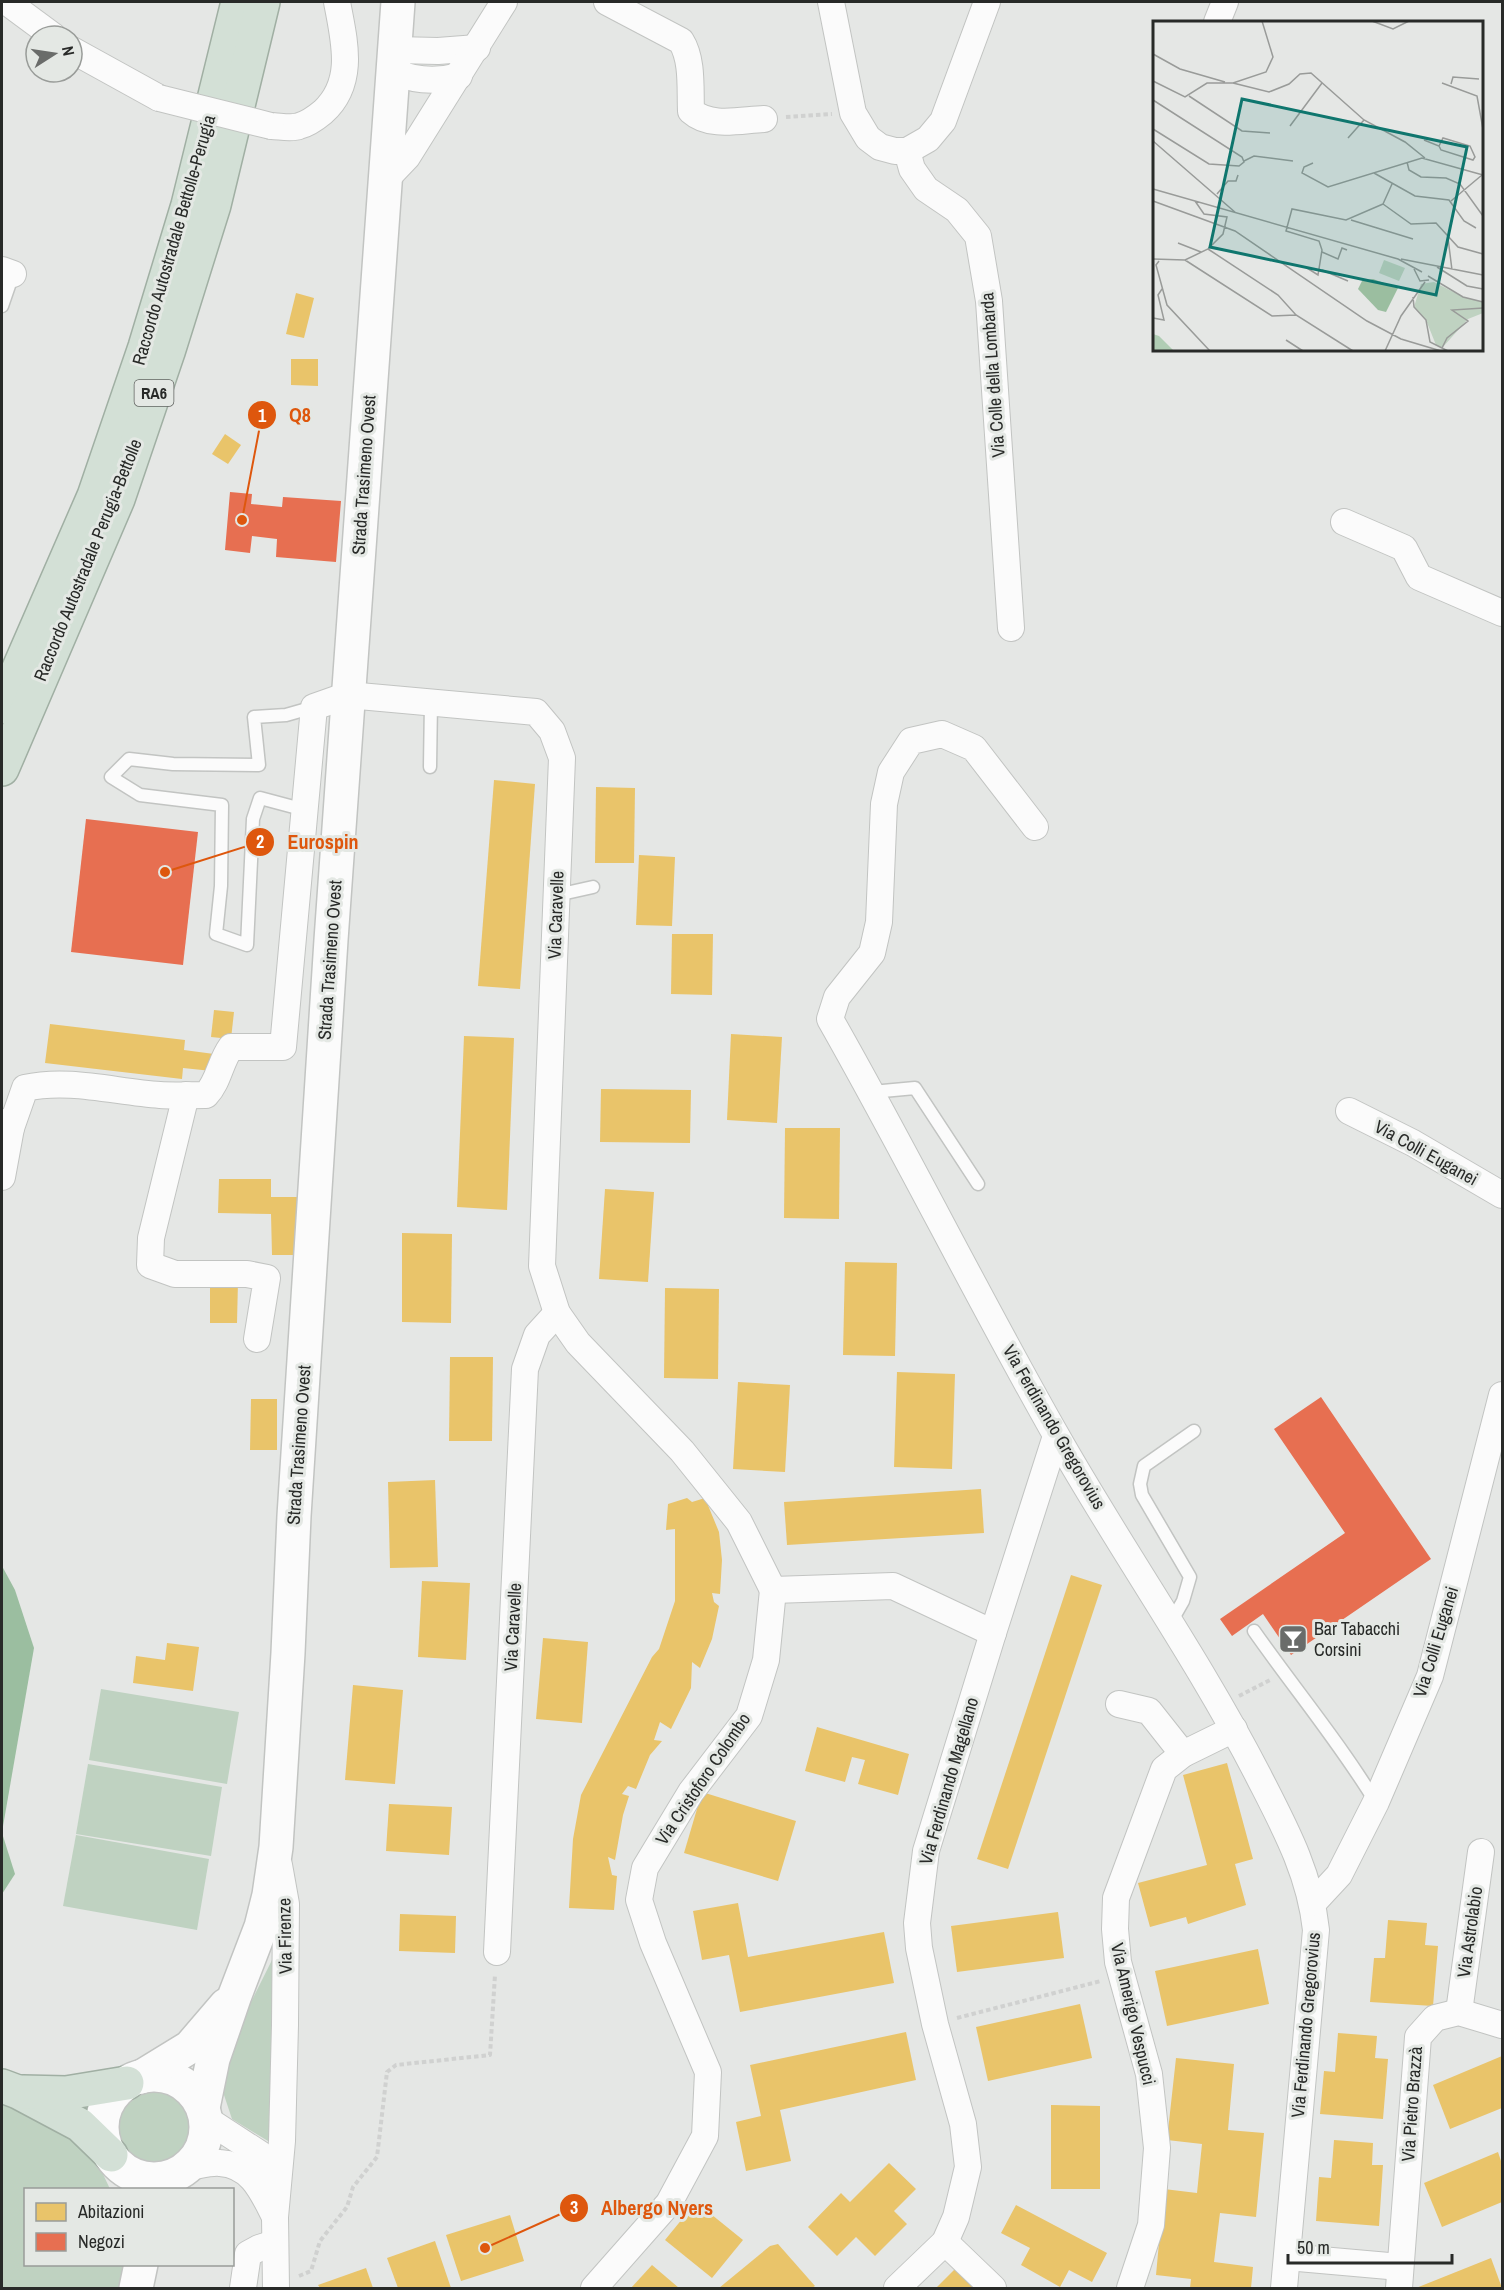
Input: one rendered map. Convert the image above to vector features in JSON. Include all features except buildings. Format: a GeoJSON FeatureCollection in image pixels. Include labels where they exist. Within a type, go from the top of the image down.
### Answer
{"type":"FeatureCollection","features":[{"type":"Feature","properties":{"kind":"highway","name":"Raccordo Autostradale Bettolle-Perugia"},"geometry":{"type":"LineString","coordinates":[[2,707],[94,496],[145,348],[188,206],[238,2]]}},
{"type":"Feature","properties":{"kind":"highway","name":"Raccordo Autostradale Perugia-Bettolle"},"geometry":{"type":"LineString","coordinates":[[2,769],[118,499],[168,352],[214,205],[263,2]]}},
{"type":"Feature","properties":{"kind":"highway"},"geometry":{"type":"LineString","coordinates":[[10,2089],[66,2093],[134,2080]]}},
{"type":"Feature","properties":{"kind":"highway"},"geometry":{"type":"LineString","coordinates":[[10,2089],[80,2125],[121,2171]]}},
{"type":"Feature","properties":{"kind":"main road","name":"Strada Trasimeno Ovest"},"geometry":{"type":"LineString","coordinates":[[276,1847],[294,1515],[348,695],[398,2]]}},
{"type":"Feature","properties":{"kind":"main road","name":"Via Firenze"},"geometry":{"type":"LineString","coordinates":[[204,2114],[213,2059],[261,1927],[269,1895],[276,1847]]}},
{"type":"Feature","properties":{"kind":"main road","name":"Via Firenze"},"geometry":{"type":"LineString","coordinates":[[134,2080],[190,2047],[235,1995]]}},
{"type":"Feature","properties":{"kind":"main road"},"geometry":{"type":"LineString","coordinates":[[160,2075],[178,2080],[193,2092],[204,2114],[205,2137],[199,2154],[174,2178],[154,2179],[121,2171],[103,2136],[104,2116],[112,2097],[134,2080],[160,2075]]}},
{"type":"Feature","properties":{"kind":"main road"},"geometry":{"type":"LineString","coordinates":[[136,2289],[141,2266]]}},
{"type":"Feature","properties":{"kind":"street"},"geometry":{"type":"LineString","coordinates":[[7,2],[37,24]]}},
{"type":"Feature","properties":{"kind":"street"},"geometry":{"type":"LineString","coordinates":[[84,57],[159,98],[271,126],[298,127],[318,116],[332,103],[346,71],[345,44],[337,2]]}},
{"type":"Feature","properties":{"kind":"street"},"geometry":{"type":"LineString","coordinates":[[386,179],[407,157],[504,2]]}},
{"type":"Feature","properties":{"kind":"street"},"geometry":{"type":"LineString","coordinates":[[607,2],[681,41],[686,48],[691,111],[698,117],[709,122],[764,119]]}},
{"type":"Feature","properties":{"kind":"street"},"geometry":{"type":"LineString","coordinates":[[831,2],[853,113],[868,138],[880,147],[895,151],[907,151],[928,140],[943,121],[987,2]]}},
{"type":"Feature","properties":{"kind":"street"},"geometry":{"type":"LineString","coordinates":[[1217,21],[1225,2]]}},
{"type":"Feature","properties":{"kind":"street"},"geometry":{"type":"LineString","coordinates":[[459,76],[444,80],[411,79],[395,61],[438,51],[477,48]]}},
{"type":"Feature","properties":{"kind":"street","name":"Via Colle della Lombarda"},"geometry":{"type":"LineString","coordinates":[[907,151],[912,169],[926,189],[957,210],[978,236],[989,301],[1011,628]]}},
{"type":"Feature","properties":{"kind":"street"},"geometry":{"type":"LineString","coordinates":[[1344,522],[1404,548],[1419,577],[1503,613]]}},
{"type":"Feature","properties":{"kind":"street"},"geometry":{"type":"LineString","coordinates":[[2,1178],[6,1125],[25,1088],[40,1084],[81,1085],[160,1095],[206,1095],[215,1086],[223,1058],[231,1047],[283,1047],[314,707],[348,695]]}},
{"type":"Feature","properties":{"kind":"street","name":"Via Caravelle"},"geometry":{"type":"LineString","coordinates":[[348,695],[536,712],[552,731],[562,758],[542,1266],[557,1313],[578,1343],[682,1451],[739,1522],[774,1590]]}},
{"type":"Feature","properties":{"kind":"street","name":"Via Ferdinando Gregorovius"},"geometry":{"type":"LineString","coordinates":[[1035,826],[974,748],[942,734],[911,741],[891,772],[884,804],[879,922],[872,953],[837,997],[830,1019],[872,1092],[1056,1436],[1234,1729],[1285,1829],[1305,1874],[1313,1903],[1316,1930],[1284,2289]]}},
{"type":"Feature","properties":{"kind":"street"},"geometry":{"type":"LineString","coordinates":[[186,1095],[151,1238],[150,1265],[175,1274],[247,1274],[267,1278],[257,1339]]}},
{"type":"Feature","properties":{"kind":"street","name":"Via Colli Euganei"},"geometry":{"type":"LineString","coordinates":[[1349,1112],[1413,1143],[1503,1196]]}},
{"type":"Feature","properties":{"kind":"street","name":"Via Caravelle"},"geometry":{"type":"LineString","coordinates":[[497,1952],[525,1369],[537,1335],[557,1313]]}},
{"type":"Feature","properties":{"kind":"street","name":"Via Colli Euganei"},"geometry":{"type":"LineString","coordinates":[[1313,1903],[1339,1875],[1376,1802],[1430,1676],[1503,1395]]}},
{"type":"Feature","properties":{"kind":"street","name":"Via Ferdinando Magellano"},"geometry":{"type":"LineString","coordinates":[[897,2289],[945,2242],[956,2217],[968,2166],[963,2124],[935,2024],[919,1948],[917,1923],[926,1851],[1056,1436]]}},
{"type":"Feature","properties":{"kind":"street"},"geometry":{"type":"LineString","coordinates":[[774,1590],[893,1586],[993,1633]]}},
{"type":"Feature","properties":{"kind":"street","name":"Via Cristoforo Colombo"},"geometry":{"type":"LineString","coordinates":[[598,2283],[669,2203],[705,2136],[708,2072],[652,1943],[639,1900],[645,1868],[691,1792],[749,1716],[766,1660],[774,1590]]}},
{"type":"Feature","properties":{"kind":"street"},"geometry":{"type":"LineString","coordinates":[[1119,1704],[1149,1711],[1183,1754]]}},
{"type":"Feature","properties":{"kind":"street","name":"Via Amerigo Vespucci"},"geometry":{"type":"LineString","coordinates":[[1130,2289],[1151,2225],[1157,2148],[1149,2074],[1118,1962],[1114,1929],[1116,1898],[1164,1769],[1183,1754],[1234,1729]]}},
{"type":"Feature","properties":{"kind":"street","name":"Via Firenze"},"geometry":{"type":"LineString","coordinates":[[276,1847],[286,1904],[282,2141],[275,2217],[276,2287]]}},
{"type":"Feature","properties":{"kind":"street","name":"Via Astrolabio"},"geometry":{"type":"LineString","coordinates":[[1459,2012],[1481,1852]]}},
{"type":"Feature","properties":{"kind":"street"},"geometry":{"type":"LineString","coordinates":[[1459,2012],[1503,2025]]}},
{"type":"Feature","properties":{"kind":"street","name":"Via Pietro Brazzà"},"geometry":{"type":"LineString","coordinates":[[1287,2257],[1400,2278],[1418,2037],[1435,2018],[1459,2012]]}},
{"type":"Feature","properties":{"kind":"street"},"geometry":{"type":"LineString","coordinates":[[204,2114],[260,2154],[278,2179]]}},
{"type":"Feature","properties":{"kind":"street"},"geometry":{"type":"LineString","coordinates":[[174,2178],[220,2163],[245,2171],[260,2186],[275,2217]]}},
{"type":"Feature","properties":{"kind":"street"},"geometry":{"type":"LineString","coordinates":[[945,2242],[993,2289]]}},
{"type":"Feature","properties":{"kind":"street"},"geometry":{"type":"LineString","coordinates":[[243,2289],[248,2254],[275,2243]]}},
{"type":"Feature","properties":{"kind":"street"},"geometry":{"type":"LineString","coordinates":[[576,2289],[598,2283]]}},
{"type":"Feature","properties":{"kind":"lane"},"geometry":{"type":"LineString","coordinates":[[2,306],[7,272]]}},
{"type":"Feature","properties":{"kind":"lane"},"geometry":{"type":"LineString","coordinates":[[430,767],[431,702]]}},
{"type":"Feature","properties":{"kind":"lane"},"geometry":{"type":"LineString","coordinates":[[305,810],[260,798],[253,819],[247,945],[216,934],[221,886],[222,804],[140,795],[111,777],[129,759],[173,764],[259,765],[254,717],[285,715],[314,707]]}},
{"type":"Feature","properties":{"kind":"lane"},"geometry":{"type":"LineString","coordinates":[[557,895],[593,887]]}},
{"type":"Feature","properties":{"kind":"lane"},"geometry":{"type":"LineString","coordinates":[[872,1092],[915,1088],[978,1184]]}},
{"type":"Feature","properties":{"kind":"lane"},"geometry":{"type":"LineString","coordinates":[[1171,1622],[1183,1601],[1190,1577],[1142,1495],[1141,1474],[1144,1466],[1194,1431]]}},
{"type":"Feature","properties":{"kind":"lane"},"geometry":{"type":"LineString","coordinates":[[1254,1631],[1328,1734],[1346,1754],[1376,1802]]}},
{"type":"Feature","properties":{"kind":"path"},"geometry":{"type":"LineString","coordinates":[[764,119],[853,113]]}},
{"type":"Feature","properties":{"kind":"path"},"geometry":{"type":"LineString","coordinates":[[1248,1692],[1284,1672]]}},
{"type":"Feature","properties":{"kind":"path"},"geometry":{"type":"LineString","coordinates":[[276,2287],[311,2271],[320,2241],[346,2207],[352,2187],[377,2157],[387,2072],[396,2066],[490,2055],[497,1952]]}},
{"type":"Feature","properties":{"kind":"path"},"geometry":{"type":"LineString","coordinates":[[952,2019],[1122,1976]]}},
{"type":"Feature","properties":{"kind":"shaded area"},"geometry":{"type":"Polygon","coordinates":[[[2,1566],[15,1590],[34,1648],[2,1832],[2,1566]]]}},
{"type":"Feature","properties":{"kind":"shaded area"},"geometry":{"type":"Polygon","coordinates":[[[101,1689],[239,1712],[227,1784],[89,1760],[101,1689]]]}},
{"type":"Feature","properties":{"kind":"shaded area"},"geometry":{"type":"Polygon","coordinates":[[[88,1764],[222,1787],[211,1856],[76,1834],[88,1764]]]}},
{"type":"Feature","properties":{"kind":"shaded area"},"geometry":{"type":"Polygon","coordinates":[[[2,1833],[15,1874],[2,1894],[2,1833]]]}},
{"type":"Feature","properties":{"kind":"shaded area"},"geometry":{"type":"Polygon","coordinates":[[[76,1835],[209,1859],[197,1930],[63,1906],[76,1835]]]}},
{"type":"Feature","properties":{"kind":"shaded area"},"geometry":{"type":"Polygon","coordinates":[[[277,1950],[274,2136],[268,2141],[232,2119],[223,2092],[229,2046],[277,1950]]]}},
{"type":"Feature","properties":{"kind":"shaded area"},"geometry":{"type":"Polygon","coordinates":[[[2,2086],[80,2125],[110,2188],[24,2188],[24,2266],[133,2266],[136,2288],[2,2288],[2,2086]]]}},
{"type":"Feature","properties":{"kind":"shaded area"},"geometry":{"type":"Polygon","coordinates":[[[147,2089],[163,2089],[177,2095],[188,2106],[194,2120],[194,2136],[188,2150],[177,2161],[163,2167],[147,2167],[133,2161],[122,2150],[116,2136],[116,2120],[122,2106],[133,2095],[147,2089]]]}},
{"type":"Feature","properties":{"kind":"place","name":"Q8"},"geometry":{"type":"Point","coordinates":[242,520]}},
{"type":"Feature","properties":{"kind":"place","name":"Eurospin"},"geometry":{"type":"Point","coordinates":[165,872]}},
{"type":"Feature","properties":{"kind":"place","name":"Bar Tabacchi Corsini"},"geometry":{"type":"Point","coordinates":[1293,1639]}},
{"type":"Feature","properties":{"kind":"place","name":"Albergo Nyers"},"geometry":{"type":"Point","coordinates":[485,2248]}}]}
